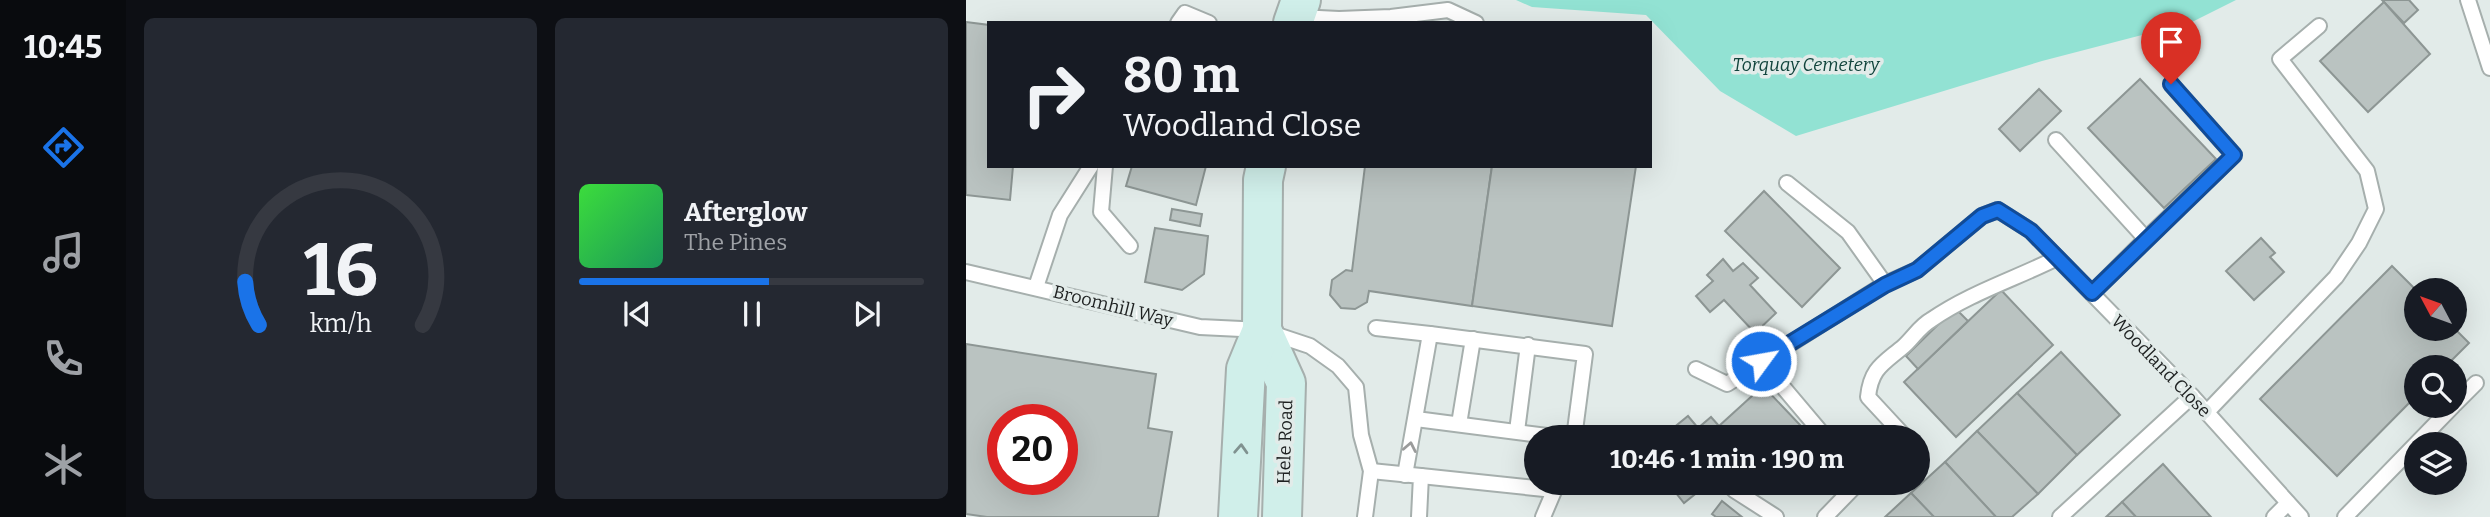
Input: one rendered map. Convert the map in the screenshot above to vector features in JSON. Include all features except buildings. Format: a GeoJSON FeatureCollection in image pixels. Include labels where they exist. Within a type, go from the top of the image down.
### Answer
{"type":"FeatureCollection","features":[{"type":"Feature","properties":{"kind":"main road","name":"Hele Road"},"geometry":{"type":"LineString","coordinates":[[1238,517],[1246,369],[1262,330],[1263,180],[1266,168]]}},
{"type":"Feature","properties":{"kind":"main road","name":"Hele Road"},"geometry":{"type":"LineString","coordinates":[[1262,330],[1286,383],[1282,517]]}},
{"type":"Feature","properties":{"kind":"lane"},"geometry":{"type":"LineString","coordinates":[[2468,0],[2490,68]]}},
{"type":"Feature","properties":{"kind":"lane"},"geometry":{"type":"LineString","coordinates":[[1296,13],[1365,18],[1448,10],[1472,21]]}},
{"type":"Feature","properties":{"kind":"lane"},"geometry":{"type":"LineString","coordinates":[[1179,21],[1185,13],[1204,21]]}},
{"type":"Feature","properties":{"kind":"lane"},"geometry":{"type":"LineString","coordinates":[[2207,412],[2336,277],[2359,243],[2376,209],[2367,171],[2280,59],[2319,26]]}},
{"type":"Feature","properties":{"kind":"lane"},"geometry":{"type":"LineString","coordinates":[[2092,293],[2234,155],[2171,84]]}},
{"type":"Feature","properties":{"kind":"lane"},"geometry":{"type":"LineString","coordinates":[[2056,140],[2146,239]]}},
{"type":"Feature","properties":{"kind":"lane"},"geometry":{"type":"LineString","coordinates":[[1036,287],[1060,215],[1090,168]]}},
{"type":"Feature","properties":{"kind":"lane"},"geometry":{"type":"LineString","coordinates":[[1105,168],[1101,212],[1130,246]]}},
{"type":"Feature","properties":{"kind":"lane"},"geometry":{"type":"LineString","coordinates":[[1787,183],[1849,232],[1885,285]]}},
{"type":"Feature","properties":{"kind":"lane","name":"Woodland Close"},"geometry":{"type":"LineString","coordinates":[[1696,369],[1727,384],[1885,285],[1917,270],[1982,216],[1998,210],[2031,231],[2192,396],[2301,517]]}},
{"type":"Feature","properties":{"kind":"lane"},"geometry":{"type":"LineString","coordinates":[[1894,425],[1868,397],[1870,381],[1878,368],[1907,344],[1928,321],[1989,287],[2028,273],[2057,258]]}},
{"type":"Feature","properties":{"kind":"lane","name":"Broomhill Way"},"geometry":{"type":"LineString","coordinates":[[966,272],[1200,327],[1262,330],[1310,346],[1338,366],[1356,387],[1361,435],[1371,471]]}},
{"type":"Feature","properties":{"kind":"lane"},"geometry":{"type":"LineString","coordinates":[[1376,328],[1585,354],[1576,425]]}},
{"type":"Feature","properties":{"kind":"lane"},"geometry":{"type":"LineString","coordinates":[[1405,475],[1430,334]]}},
{"type":"Feature","properties":{"kind":"lane"},"geometry":{"type":"LineString","coordinates":[[1459,424],[1473,339]]}},
{"type":"Feature","properties":{"kind":"lane"},"geometry":{"type":"LineString","coordinates":[[1517,431],[1528,345]]}},
{"type":"Feature","properties":{"kind":"lane"},"geometry":{"type":"LineString","coordinates":[[1761,361],[1815,425]]}},
{"type":"Feature","properties":{"kind":"lane"},"geometry":{"type":"LineString","coordinates":[[2467,392],[2476,383]]}},
{"type":"Feature","properties":{"kind":"lane"},"geometry":{"type":"LineString","coordinates":[[2060,517],[2192,396]]}},
{"type":"Feature","properties":{"kind":"lane"},"geometry":{"type":"LineString","coordinates":[[2345,517],[2441,418]]}},
{"type":"Feature","properties":{"kind":"lane"},"geometry":{"type":"LineString","coordinates":[[1416,419],[1524,432]]}},
{"type":"Feature","properties":{"kind":"lane"},"geometry":{"type":"LineString","coordinates":[[1365,517],[1371,471],[1524,484]]}},
{"type":"Feature","properties":{"kind":"lane"},"geometry":{"type":"LineString","coordinates":[[1419,517],[1421,476]]}},
{"type":"Feature","properties":{"kind":"lane"},"geometry":{"type":"LineString","coordinates":[[1543,517],[1553,495]]}},
{"type":"Feature","properties":{"kind":"lane"},"geometry":{"type":"LineString","coordinates":[[1742,495],[1776,517]]}},
{"type":"Feature","properties":{"kind":"lane"},"geometry":{"type":"LineString","coordinates":[[1825,517],[1846,495]]}},
{"type":"Feature","properties":{"kind":"lane"},"geometry":{"type":"LineString","coordinates":[[2274,517],[2288,503]]}},
{"type":"Feature","properties":{"kind":"green space","name":"Torquay Cemetery"},"geometry":{"type":"Polygon","coordinates":[[[1516,0],[2236,0],[2192,22],[2042,61],[1796,136],[1720,91],[1646,15],[1532,7],[1516,0]]]}},
{"type":"Feature","properties":{"kind":"route"},"geometry":{"type":"LineString","coordinates":[[1761,361],[1885,285],[1917,270],[1982,216],[1998,210],[2031,231],[2092,293],[2234,155],[2171,84]]}}]}
